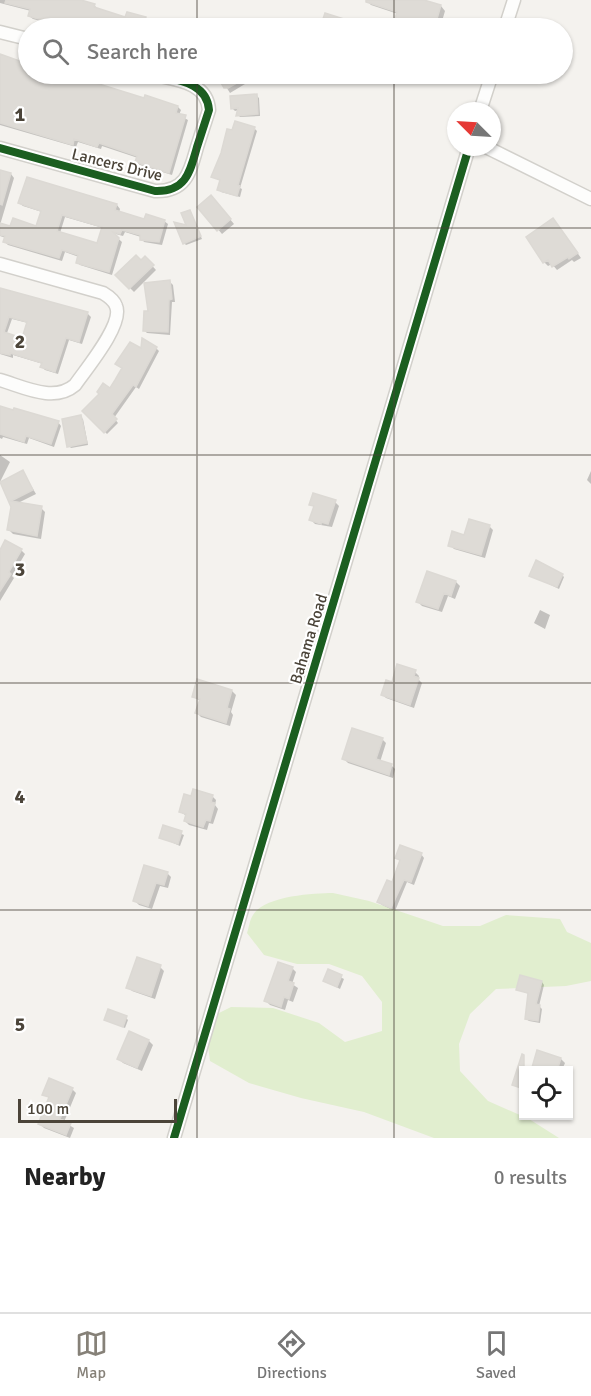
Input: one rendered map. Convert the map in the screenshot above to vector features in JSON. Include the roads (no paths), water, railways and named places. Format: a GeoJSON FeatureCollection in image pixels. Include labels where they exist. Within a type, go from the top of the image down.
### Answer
{"type":"FeatureCollection","features":[{"type":"Feature","properties":{"kind":"street"},"geometry":{"type":"LineString","coordinates":[[508,18],[514,0]]}},
{"type":"Feature","properties":{"kind":"street"},"geometry":{"type":"LineString","coordinates":[[0,32],[18,36]]}},
{"type":"Feature","properties":{"kind":"street","name":"Lancers Drive"},"geometry":{"type":"LineString","coordinates":[[0,148],[155,191],[172,190],[183,182],[189,173],[209,110],[208,99],[202,90],[189,84]]}},
{"type":"Feature","properties":{"kind":"street"},"geometry":{"type":"LineString","coordinates":[[483,102],[489,84]]}},
{"type":"Feature","properties":{"kind":"street"},"geometry":{"type":"LineString","coordinates":[[501,154],[591,199]]}},
{"type":"Feature","properties":{"kind":"street","name":"Bahama Road"},"geometry":{"type":"LineString","coordinates":[[174,1138],[467,156]]}},
{"type":"Feature","properties":{"kind":"street"},"geometry":{"type":"LineString","coordinates":[[0,264],[103,293],[117,307],[118,314],[113,330],[75,385],[69,390],[49,394],[0,380]]}}]}
